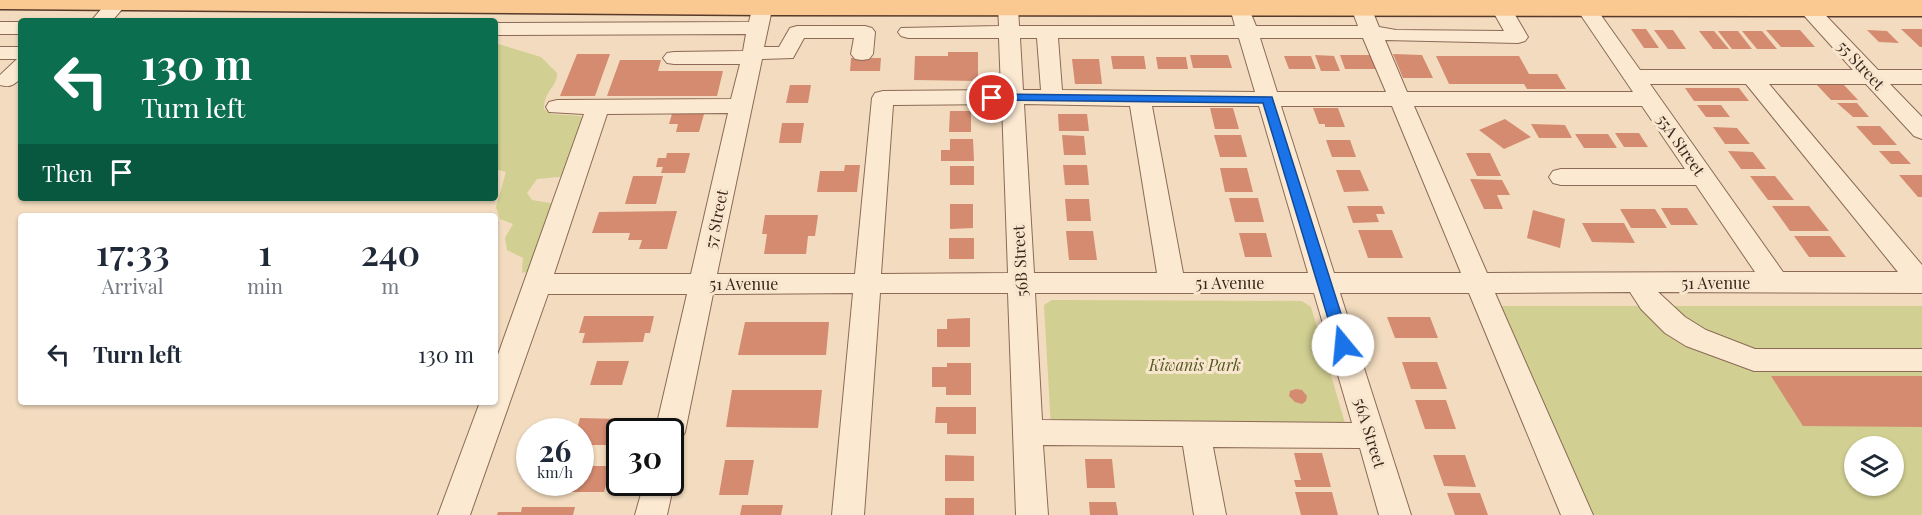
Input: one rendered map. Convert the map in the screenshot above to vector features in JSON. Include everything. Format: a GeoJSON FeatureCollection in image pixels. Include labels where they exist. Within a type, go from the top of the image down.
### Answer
{"type":"FeatureCollection","features":[{"type":"Feature","properties":{"kind":"main road"},"geometry":{"type":"LineString","coordinates":[[0,1],[762,11],[918,4],[1009,19],[1243,20],[1360,4],[1501,8],[1804,4],[1922,8]]}},
{"type":"Feature","properties":{"kind":"street"},"geometry":{"type":"LineString","coordinates":[[104,18],[119,1]]}},
{"type":"Feature","properties":{"kind":"street"},"geometry":{"type":"LineString","coordinates":[[1360,4],[1398,99],[1576,515]]}},
{"type":"Feature","properties":{"kind":"street","name":"55 Street"},"geometry":{"type":"LineString","coordinates":[[1804,4],[1922,130]]}},
{"type":"Feature","properties":{"kind":"street"},"geometry":{"type":"LineString","coordinates":[[920,36],[1009,19],[1047,32],[1243,20],[1396,36],[1518,37],[1501,8]]}},
{"type":"Feature","properties":{"kind":"street","name":"55A Street"},"geometry":{"type":"LineString","coordinates":[[1586,8],[1776,283]]}},
{"type":"Feature","properties":{"kind":"street"},"geometry":{"type":"LineString","coordinates":[[498,29],[604,36],[762,11]]}},
{"type":"Feature","properties":{"kind":"street","name":"57 Street"},"geometry":{"type":"LineString","coordinates":[[673,418],[762,11]]}},
{"type":"Feature","properties":{"kind":"street","name":"56B Street"},"geometry":{"type":"LineString","coordinates":[[1009,19],[1032,515]]}},
{"type":"Feature","properties":{"kind":"street","name":"56A Street"},"geometry":{"type":"LineString","coordinates":[[1243,20],[1395,515]]}},
{"type":"Feature","properties":{"kind":"street"},"geometry":{"type":"LineString","coordinates":[[674,58],[786,53],[797,32],[866,26],[862,54]]}},
{"type":"Feature","properties":{"kind":"street"},"geometry":{"type":"LineString","coordinates":[[0,28],[18,28]]}},
{"type":"Feature","properties":{"kind":"street"},"geometry":{"type":"LineString","coordinates":[[1047,32],[1052,97]]}},
{"type":"Feature","properties":{"kind":"street"},"geometry":{"type":"LineString","coordinates":[[0,53],[18,53]]}},
{"type":"Feature","properties":{"kind":"street"},"geometry":{"type":"LineString","coordinates":[[1634,77],[1922,77]]}},
{"type":"Feature","properties":{"kind":"street"},"geometry":{"type":"LineString","coordinates":[[1752,77],[1922,282]]}},
{"type":"Feature","properties":{"kind":"street"},"geometry":{"type":"LineString","coordinates":[[848,515],[883,98],[1649,99]]}},
{"type":"Feature","properties":{"kind":"street"},"geometry":{"type":"LineString","coordinates":[[1140,99],[1172,283]]}},
{"type":"Feature","properties":{"kind":"street"},"geometry":{"type":"LineString","coordinates":[[557,107],[740,106]]}},
{"type":"Feature","properties":{"kind":"street"},"geometry":{"type":"LineString","coordinates":[[498,393],[538,284],[598,107]]}},
{"type":"Feature","properties":{"kind":"street"},"geometry":{"type":"LineString","coordinates":[[1561,177],[1703,177]]}},
{"type":"Feature","properties":{"kind":"street","name":"51 Avenue"},"geometry":{"type":"LineString","coordinates":[[538,284],[1922,282]]}},
{"type":"Feature","properties":{"kind":"street"},"geometry":{"type":"LineString","coordinates":[[1638,283],[1650,302],[1676,325],[1696,338],[1754,360],[1922,360]]}},
{"type":"Feature","properties":{"kind":"street"},"geometry":{"type":"LineString","coordinates":[[454,515],[494,405]]}},
{"type":"Feature","properties":{"kind":"street"},"geometry":{"type":"LineString","coordinates":[[1028,432],[1371,436]]}},
{"type":"Feature","properties":{"kind":"street"},"geometry":{"type":"LineString","coordinates":[[1196,434],[1210,515]]}},
{"type":"Feature","properties":{"kind":"street"},"geometry":{"type":"LineString","coordinates":[[651,515],[656,496]]}},
{"type":"Feature","properties":{"kind":"green space"},"geometry":{"type":"Polygon","coordinates":[[[498,44],[541,57],[557,73],[555,82],[546,97],[544,109],[551,114],[581,116],[585,124],[568,176],[537,179],[527,193],[532,200],[550,203],[557,210],[535,270],[522,273],[523,258],[507,250],[505,238],[513,224],[500,219],[496,207],[506,172],[498,170],[498,44]]]}},
{"type":"Feature","properties":{"kind":"green space","name":"Kiwanis Park"},"geometry":{"type":"Polygon","coordinates":[[[1052,300],[1302,301],[1311,307],[1347,430],[1051,428],[1044,305],[1052,300]]]}},
{"type":"Feature","properties":{"kind":"green space"},"geometry":{"type":"Polygon","coordinates":[[[1499,306],[1922,306],[1922,515],[1570,515],[1499,306]]]}},
{"type":"Feature","properties":{"kind":"building"},"geometry":{"type":"Polygon","coordinates":[[[1631,29],[1646,29],[1659,48],[1644,48],[1631,29]]]}},
{"type":"Feature","properties":{"kind":"building"},"geometry":{"type":"Polygon","coordinates":[[[1901,29],[1922,29],[1922,47],[1920,47],[1901,29]]]}},
{"type":"Feature","properties":{"kind":"building"},"geometry":{"type":"Polygon","coordinates":[[[1654,30],[1673,30],[1686,49],[1668,49],[1654,30]]]}},
{"type":"Feature","properties":{"kind":"building"},"geometry":{"type":"Polygon","coordinates":[[[1766,30],[1800,30],[1815,47],[1781,47],[1766,30]]]}},
{"type":"Feature","properties":{"kind":"building"},"geometry":{"type":"Polygon","coordinates":[[[1867,30],[1887,31],[1899,43],[1879,42],[1867,30]]]}},
{"type":"Feature","properties":{"kind":"building"},"geometry":{"type":"Polygon","coordinates":[[[1699,31],[1714,31],[1729,49],[1713,49],[1699,31]]]}},
{"type":"Feature","properties":{"kind":"building"},"geometry":{"type":"Polygon","coordinates":[[[1718,31],[1738,31],[1752,49],[1732,49],[1718,31]]]}},
{"type":"Feature","properties":{"kind":"building"},"geometry":{"type":"Polygon","coordinates":[[[1742,31],[1762,31],[1777,49],[1757,49],[1742,31]]]}},
{"type":"Feature","properties":{"kind":"building"},"geometry":{"type":"Polygon","coordinates":[[[948,52],[978,52],[978,81],[914,80],[915,56],[948,56],[948,52]]]}},
{"type":"Feature","properties":{"kind":"building"},"geometry":{"type":"Polygon","coordinates":[[[577,54],[610,54],[595,96],[560,96],[577,54]]]}},
{"type":"Feature","properties":{"kind":"building"},"geometry":{"type":"Polygon","coordinates":[[[1393,54],[1422,55],[1433,78],[1403,78],[1393,54]]]}},
{"type":"Feature","properties":{"kind":"building"},"geometry":{"type":"Polygon","coordinates":[[[1190,55],[1228,55],[1232,68],[1193,68],[1190,55]]]}},
{"type":"Feature","properties":{"kind":"building"},"geometry":{"type":"Polygon","coordinates":[[[1315,55],[1334,56],[1340,71],[1321,71],[1315,55]]]}},
{"type":"Feature","properties":{"kind":"building"},"geometry":{"type":"Polygon","coordinates":[[[1340,55],[1371,55],[1377,69],[1345,69],[1340,55]]]}},
{"type":"Feature","properties":{"kind":"building"},"geometry":{"type":"Polygon","coordinates":[[[1111,56],[1144,56],[1146,69],[1113,69],[1111,56]]]}},
{"type":"Feature","properties":{"kind":"building"},"geometry":{"type":"Polygon","coordinates":[[[1284,56],[1311,56],[1316,69],[1289,69],[1284,56]]]}},
{"type":"Feature","properties":{"kind":"building"},"geometry":{"type":"Polygon","coordinates":[[[1436,56],[1519,56],[1529,74],[1557,74],[1566,89],[1527,89],[1524,84],[1449,84],[1436,56]]]}},
{"type":"Feature","properties":{"kind":"building"},"geometry":{"type":"Polygon","coordinates":[[[1156,57],[1186,57],[1188,69],[1158,69],[1156,57]]]}},
{"type":"Feature","properties":{"kind":"building"},"geometry":{"type":"Polygon","coordinates":[[[851,58],[881,58],[880,71],[850,71],[851,58]]]}},
{"type":"Feature","properties":{"kind":"building"},"geometry":{"type":"Polygon","coordinates":[[[1072,59],[1099,59],[1102,84],[1075,84],[1072,59]]]}},
{"type":"Feature","properties":{"kind":"building"},"geometry":{"type":"Polygon","coordinates":[[[620,60],[661,60],[658,71],[723,71],[717,96],[607,96],[620,60]]]}},
{"type":"Feature","properties":{"kind":"building"},"geometry":{"type":"Polygon","coordinates":[[[790,85],[811,85],[808,103],[786,103],[790,85]]]}},
{"type":"Feature","properties":{"kind":"building"},"geometry":{"type":"Polygon","coordinates":[[[1817,85],[1844,85],[1858,100],[1831,100],[1817,85]]]}},
{"type":"Feature","properties":{"kind":"building"},"geometry":{"type":"Polygon","coordinates":[[[1685,88],[1739,88],[1749,101],[1694,101],[1685,88]]]}},
{"type":"Feature","properties":{"kind":"building"},"geometry":{"type":"Polygon","coordinates":[[[1837,103],[1857,103],[1869,117],[1853,117],[1837,103]]]}},
{"type":"Feature","properties":{"kind":"building"},"geometry":{"type":"Polygon","coordinates":[[[1697,105],[1721,105],[1730,117],[1706,117],[1697,105]]]}},
{"type":"Feature","properties":{"kind":"building"},"geometry":{"type":"Polygon","coordinates":[[[1210,108],[1233,108],[1239,129],[1215,129],[1210,108]]]}},
{"type":"Feature","properties":{"kind":"building"},"geometry":{"type":"Polygon","coordinates":[[[1313,108],[1338,108],[1345,127],[1325,127],[1325,124],[1319,124],[1313,108]]]}},
{"type":"Feature","properties":{"kind":"building"},"geometry":{"type":"Polygon","coordinates":[[[950,111],[971,111],[971,132],[949,132],[950,111]]]}},
{"type":"Feature","properties":{"kind":"building"},"geometry":{"type":"Polygon","coordinates":[[[672,114],[704,114],[699,132],[676,132],[678,124],[669,124],[672,114]]]}},
{"type":"Feature","properties":{"kind":"building"},"geometry":{"type":"Polygon","coordinates":[[[1058,114],[1087,114],[1089,131],[1059,131],[1058,114]]]}},
{"type":"Feature","properties":{"kind":"building"},"geometry":{"type":"Polygon","coordinates":[[[1505,119],[1531,137],[1504,149],[1479,130],[1505,119]]]}},
{"type":"Feature","properties":{"kind":"building"},"geometry":{"type":"Polygon","coordinates":[[[782,123],[804,123],[801,143],[779,143],[782,123]]]}},
{"type":"Feature","properties":{"kind":"building"},"geometry":{"type":"Polygon","coordinates":[[[1531,124],[1565,125],[1572,138],[1539,138],[1531,124]]]}},
{"type":"Feature","properties":{"kind":"building"},"geometry":{"type":"Polygon","coordinates":[[[1856,126],[1880,126],[1897,145],[1873,145],[1856,126]]]}},
{"type":"Feature","properties":{"kind":"building"},"geometry":{"type":"Polygon","coordinates":[[[1713,127],[1737,128],[1750,144],[1725,144],[1713,127]]]}},
{"type":"Feature","properties":{"kind":"building"},"geometry":{"type":"Polygon","coordinates":[[[1615,133],[1639,133],[1648,147],[1624,147],[1615,133]]]}},
{"type":"Feature","properties":{"kind":"building"},"geometry":{"type":"Polygon","coordinates":[[[1575,134],[1608,134],[1617,148],[1584,148],[1575,134]]]}},
{"type":"Feature","properties":{"kind":"building"},"geometry":{"type":"Polygon","coordinates":[[[1062,135],[1084,136],[1086,155],[1064,155],[1062,135]]]}},
{"type":"Feature","properties":{"kind":"building"},"geometry":{"type":"Polygon","coordinates":[[[1214,135],[1241,135],[1247,157],[1220,157],[1214,135]]]}},
{"type":"Feature","properties":{"kind":"building"},"geometry":{"type":"Polygon","coordinates":[[[950,139],[973,139],[974,161],[941,161],[941,150],[950,150],[950,139]]]}},
{"type":"Feature","properties":{"kind":"building"},"geometry":{"type":"Polygon","coordinates":[[[1326,140],[1350,140],[1356,157],[1332,157],[1326,140]]]}},
{"type":"Feature","properties":{"kind":"building"},"geometry":{"type":"Polygon","coordinates":[[[1728,151],[1753,152],[1766,169],[1741,169],[1728,151]]]}},
{"type":"Feature","properties":{"kind":"building"},"geometry":{"type":"Polygon","coordinates":[[[1879,151],[1899,151],[1911,164],[1891,164],[1879,151]]]}},
{"type":"Feature","properties":{"kind":"building"},"geometry":{"type":"Polygon","coordinates":[[[667,153],[690,153],[685,173],[661,173],[663,167],[656,167],[658,158],[666,158],[667,153]]]}},
{"type":"Feature","properties":{"kind":"building"},"geometry":{"type":"Polygon","coordinates":[[[1466,153],[1490,153],[1501,176],[1477,176],[1466,153]]]}},
{"type":"Feature","properties":{"kind":"building"},"geometry":{"type":"Polygon","coordinates":[[[845,165],[860,165],[857,192],[817,192],[820,171],[844,171],[845,165]]]}},
{"type":"Feature","properties":{"kind":"building"},"geometry":{"type":"Polygon","coordinates":[[[1063,165],[1087,165],[1089,185],[1065,185],[1063,165]]]}},
{"type":"Feature","properties":{"kind":"building"},"geometry":{"type":"Polygon","coordinates":[[[950,166],[974,166],[974,185],[950,185],[950,166]]]}},
{"type":"Feature","properties":{"kind":"building"},"geometry":{"type":"Polygon","coordinates":[[[1220,168],[1247,168],[1253,192],[1225,192],[1220,168]]]}},
{"type":"Feature","properties":{"kind":"building"},"geometry":{"type":"Polygon","coordinates":[[[1336,170],[1360,170],[1369,191],[1344,192],[1336,170]]]}},
{"type":"Feature","properties":{"kind":"building"},"geometry":{"type":"Polygon","coordinates":[[[1899,175],[1922,175],[1922,197],[1918,197],[1899,175]]]}},
{"type":"Feature","properties":{"kind":"building"},"geometry":{"type":"Polygon","coordinates":[[[633,176],[663,176],[656,204],[625,204],[633,176]]]}},
{"type":"Feature","properties":{"kind":"building"},"geometry":{"type":"Polygon","coordinates":[[[1750,176],[1775,176],[1794,200],[1768,200],[1750,176]]]}},
{"type":"Feature","properties":{"kind":"building"},"geometry":{"type":"Polygon","coordinates":[[[1470,179],[1502,180],[1510,195],[1497,195],[1503,209],[1484,209],[1470,179]]]}},
{"type":"Feature","properties":{"kind":"building"},"geometry":{"type":"Polygon","coordinates":[[[1229,198],[1258,198],[1264,222],[1235,222],[1229,198]]]}},
{"type":"Feature","properties":{"kind":"building"},"geometry":{"type":"Polygon","coordinates":[[[1065,199],[1089,199],[1091,221],[1067,221],[1065,199]]]}},
{"type":"Feature","properties":{"kind":"building"},"geometry":{"type":"Polygon","coordinates":[[[950,204],[973,204],[973,228],[950,229],[950,204]]]}},
{"type":"Feature","properties":{"kind":"building"},"geometry":{"type":"Polygon","coordinates":[[[1347,206],[1382,206],[1385,214],[1376,214],[1379,222],[1353,223],[1347,206]]]}},
{"type":"Feature","properties":{"kind":"building"},"geometry":{"type":"Polygon","coordinates":[[[1772,206],[1809,206],[1829,231],[1790,231],[1772,206]]]}},
{"type":"Feature","properties":{"kind":"building"},"geometry":{"type":"Polygon","coordinates":[[[1661,208],[1687,208],[1698,225],[1671,225],[1661,208]]]}},
{"type":"Feature","properties":{"kind":"building"},"geometry":{"type":"Polygon","coordinates":[[[1620,209],[1655,209],[1667,228],[1631,228],[1620,209]]]}},
{"type":"Feature","properties":{"kind":"building"},"geometry":{"type":"Polygon","coordinates":[[[1533,210],[1565,219],[1560,248],[1527,238],[1533,210]]]}},
{"type":"Feature","properties":{"kind":"building"},"geometry":{"type":"Polygon","coordinates":[[[677,211],[667,249],[639,249],[642,240],[628,240],[630,233],[592,233],[599,212],[677,211]]]}},
{"type":"Feature","properties":{"kind":"building"},"geometry":{"type":"Polygon","coordinates":[[[765,215],[818,215],[815,236],[808,236],[806,254],[764,254],[767,234],[762,234],[765,215]]]}},
{"type":"Feature","properties":{"kind":"building"},"geometry":{"type":"Polygon","coordinates":[[[1582,223],[1624,223],[1635,243],[1592,242],[1582,223]]]}},
{"type":"Feature","properties":{"kind":"building"},"geometry":{"type":"Polygon","coordinates":[[[1358,230],[1392,230],[1403,258],[1368,258],[1358,230]]]}},
{"type":"Feature","properties":{"kind":"building"},"geometry":{"type":"Polygon","coordinates":[[[1066,231],[1093,231],[1097,260],[1069,260],[1066,231]]]}},
{"type":"Feature","properties":{"kind":"building"},"geometry":{"type":"Polygon","coordinates":[[[1239,233],[1266,233],[1272,257],[1245,257],[1239,233]]]}},
{"type":"Feature","properties":{"kind":"building"},"geometry":{"type":"Polygon","coordinates":[[[1794,236],[1830,236],[1846,257],[1809,257],[1794,236]]]}},
{"type":"Feature","properties":{"kind":"building"},"geometry":{"type":"Polygon","coordinates":[[[949,238],[974,238],[974,259],[949,259],[949,238]]]}},
{"type":"Feature","properties":{"kind":"building"},"geometry":{"type":"Polygon","coordinates":[[[584,316],[654,316],[650,333],[645,333],[643,342],[582,343],[585,333],[579,333],[584,316]]]}},
{"type":"Feature","properties":{"kind":"building"},"geometry":{"type":"Polygon","coordinates":[[[1387,317],[1430,317],[1438,338],[1395,338],[1387,317]]]}},
{"type":"Feature","properties":{"kind":"building"},"geometry":{"type":"Polygon","coordinates":[[[970,318],[970,347],[937,347],[937,329],[947,329],[947,319],[970,318]]]}},
{"type":"Feature","properties":{"kind":"building"},"geometry":{"type":"Polygon","coordinates":[[[745,322],[829,322],[826,355],[738,355],[745,322]]]}},
{"type":"Feature","properties":{"kind":"building"},"geometry":{"type":"Polygon","coordinates":[[[597,361],[629,361],[622,385],[590,385],[597,361]]]}},
{"type":"Feature","properties":{"kind":"building"},"geometry":{"type":"Polygon","coordinates":[[[1402,362],[1437,362],[1447,389],[1411,389],[1402,362]]]}},
{"type":"Feature","properties":{"kind":"building"},"geometry":{"type":"Polygon","coordinates":[[[947,363],[971,363],[971,395],[946,395],[946,387],[932,387],[932,367],[947,367],[947,363]]]}},
{"type":"Feature","properties":{"kind":"building"},"geometry":{"type":"Polygon","coordinates":[[[1771,376],[1922,376],[1922,427],[1803,426],[1771,376]]]}},
{"type":"Feature","properties":{"kind":"building"},"geometry":{"type":"Polygon","coordinates":[[[732,390],[822,390],[818,428],[726,427],[732,390]]]}},
{"type":"Feature","properties":{"kind":"building"},"geometry":{"type":"Polygon","coordinates":[[[1302,390],[1307,396],[1306,401],[1302,404],[1295,402],[1289,396],[1290,391],[1302,390]]]}},
{"type":"Feature","properties":{"kind":"building"},"geometry":{"type":"Polygon","coordinates":[[[1415,400],[1446,400],[1456,429],[1425,429],[1415,400]]]}},
{"type":"Feature","properties":{"kind":"building"},"geometry":{"type":"Polygon","coordinates":[[[936,407],[976,407],[976,434],[947,434],[947,423],[935,423],[936,407]]]}},
{"type":"Feature","properties":{"kind":"building"},"geometry":{"type":"Polygon","coordinates":[[[594,418],[606,419],[606,445],[594,445],[594,418]]]}},
{"type":"Feature","properties":{"kind":"building"},"geometry":{"type":"Polygon","coordinates":[[[1294,453],[1322,453],[1331,487],[1296,487],[1294,480],[1301,480],[1294,453]]]}},
{"type":"Feature","properties":{"kind":"building"},"geometry":{"type":"Polygon","coordinates":[[[945,455],[974,456],[974,481],[945,481],[945,455]]]}},
{"type":"Feature","properties":{"kind":"building"},"geometry":{"type":"Polygon","coordinates":[[[1433,455],[1465,455],[1476,487],[1444,486],[1433,455]]]}},
{"type":"Feature","properties":{"kind":"building"},"geometry":{"type":"Polygon","coordinates":[[[1085,459],[1112,459],[1115,488],[1087,488],[1085,459]]]}},
{"type":"Feature","properties":{"kind":"building"},"geometry":{"type":"Polygon","coordinates":[[[725,460],[754,460],[748,495],[719,495],[725,460]]]}},
{"type":"Feature","properties":{"kind":"building"},"geometry":{"type":"Polygon","coordinates":[[[594,466],[606,466],[604,492],[594,492],[594,466]]]}},
{"type":"Feature","properties":{"kind":"building"},"geometry":{"type":"Polygon","coordinates":[[[1295,492],[1332,492],[1338,515],[1301,515],[1295,492]]]}},
{"type":"Feature","properties":{"kind":"building"},"geometry":{"type":"Polygon","coordinates":[[[1447,493],[1480,493],[1488,515],[1455,515],[1447,493]]]}},
{"type":"Feature","properties":{"kind":"building"},"geometry":{"type":"Polygon","coordinates":[[[945,498],[974,498],[974,515],[945,515],[945,498]]]}},
{"type":"Feature","properties":{"kind":"building"},"geometry":{"type":"Polygon","coordinates":[[[1089,502],[1116,502],[1118,515],[1090,515],[1089,502]]]}},
{"type":"Feature","properties":{"kind":"building"},"geometry":{"type":"Polygon","coordinates":[[[742,505],[783,505],[781,515],[740,515],[742,505]]]}},
{"type":"Feature","properties":{"kind":"building"},"geometry":{"type":"Polygon","coordinates":[[[522,507],[575,507],[573,515],[497,515],[498,512],[521,512],[522,507]]]}},
{"type":"Feature","properties":{"kind":"route"},"geometry":{"type":"LineString","coordinates":[[992,98],[1268,100],[1343,345]]}}]}
